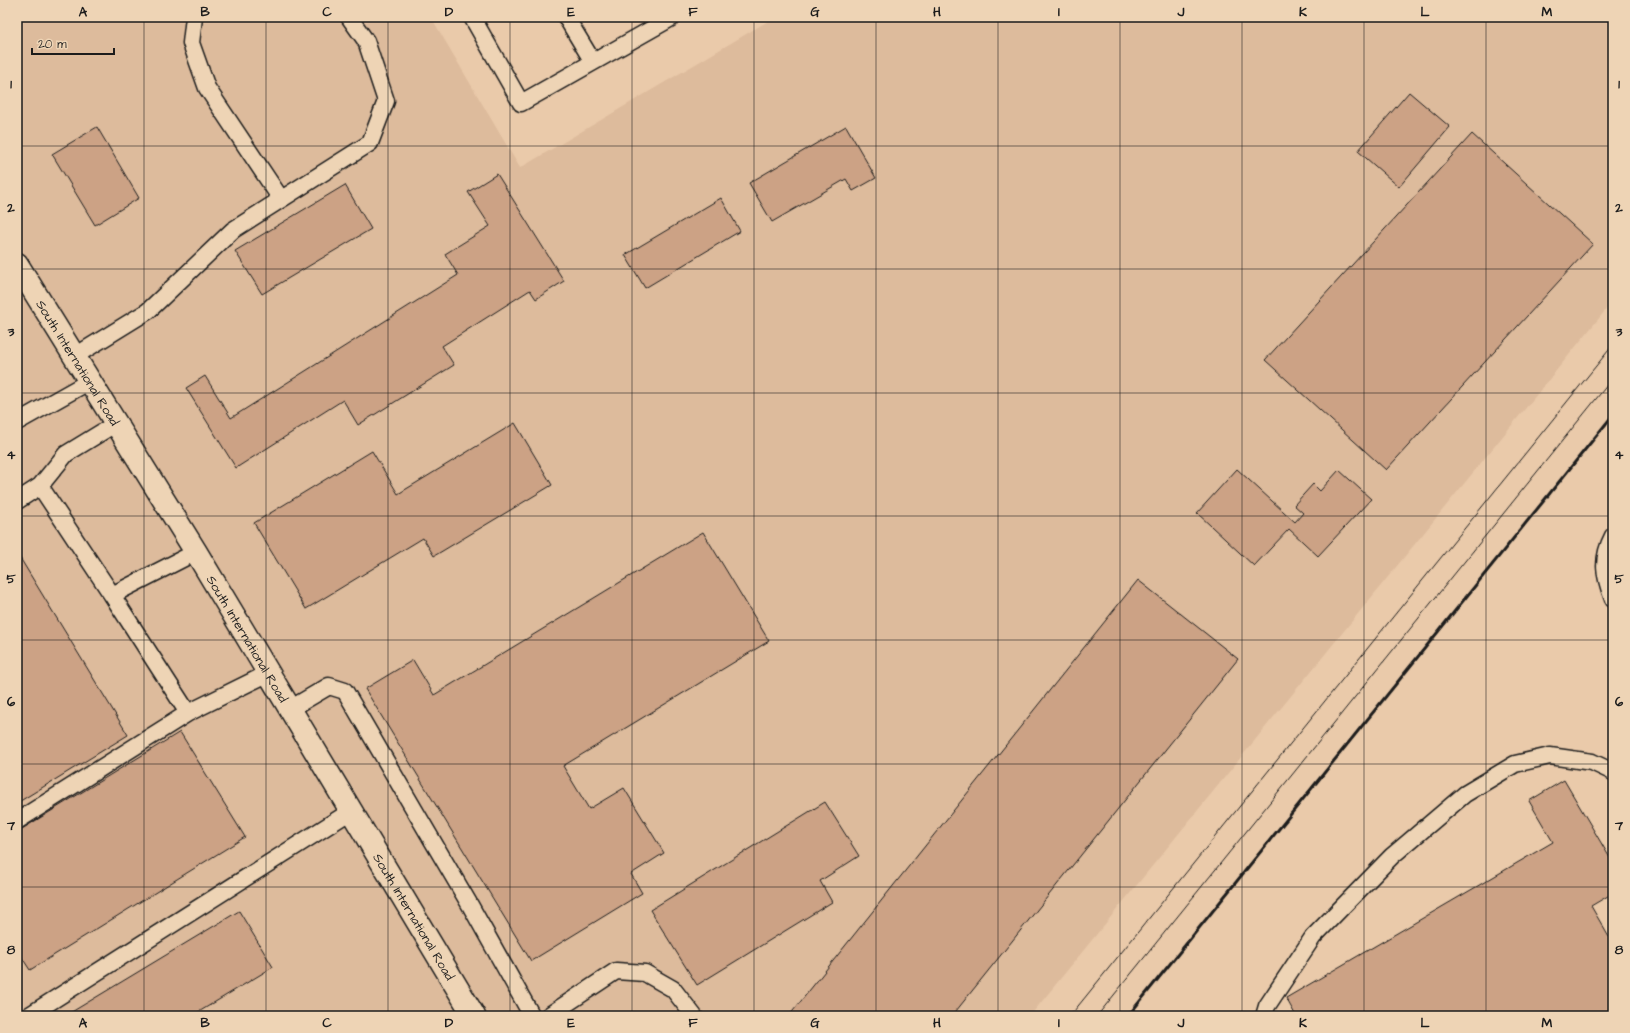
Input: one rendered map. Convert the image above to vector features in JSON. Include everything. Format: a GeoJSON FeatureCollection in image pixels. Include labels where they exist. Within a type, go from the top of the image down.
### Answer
{"type":"FeatureCollection","features":[{"type":"Feature","properties":{"kind":"street","name":"South International Road"},"geometry":{"type":"LineString","coordinates":[[17,264],[75,356],[115,424],[196,552],[474,1016]]}},
{"type":"Feature","properties":{"kind":"lane"},"geometry":{"type":"LineString","coordinates":[[194,17],[191,43],[207,88],[281,199]]}},
{"type":"Feature","properties":{"kind":"lane"},"geometry":{"type":"LineString","coordinates":[[75,356],[148,311],[233,230],[370,143],[386,101],[366,41],[349,17]]}},
{"type":"Feature","properties":{"kind":"lane"},"geometry":{"type":"LineString","coordinates":[[472,17],[521,103],[670,18]]}},
{"type":"Feature","properties":{"kind":"lane"},"geometry":{"type":"LineString","coordinates":[[566,17],[593,62]]}},
{"type":"Feature","properties":{"kind":"lane"},"geometry":{"type":"LineString","coordinates":[[17,422],[90,382]]}},
{"type":"Feature","properties":{"kind":"lane"},"geometry":{"type":"LineString","coordinates":[[17,501],[40,486],[66,454],[115,424]]}},
{"type":"Feature","properties":{"kind":"lane"},"geometry":{"type":"LineString","coordinates":[[40,486],[112,594],[188,713]]}},
{"type":"Feature","properties":{"kind":"lane"},"geometry":{"type":"LineString","coordinates":[[1613,536],[1604,556],[1606,582],[1613,600]]}},
{"type":"Feature","properties":{"kind":"lane"},"geometry":{"type":"LineString","coordinates":[[112,594],[196,552]]}},
{"type":"Feature","properties":{"kind":"lane"},"geometry":{"type":"LineString","coordinates":[[17,821],[188,713],[269,673]]}},
{"type":"Feature","properties":{"kind":"lane"},"geometry":{"type":"LineString","coordinates":[[290,708],[329,686],[345,691],[470,905],[532,1016]]}},
{"type":"Feature","properties":{"kind":"lane"},"geometry":{"type":"LineString","coordinates":[[1264,1016],[1267,1006],[1313,937],[1392,856],[1465,794],[1515,764],[1550,756],[1592,762],[1613,772]]}},
{"type":"Feature","properties":{"kind":"lane"},"geometry":{"type":"LineString","coordinates":[[28,1016],[352,811]]}},
{"type":"Feature","properties":{"kind":"lane"},"geometry":{"type":"LineString","coordinates":[[548,1016],[616,970],[645,973],[673,989],[694,1016]]}},
{"type":"Feature","properties":{"kind":"shaded area"},"geometry":{"type":"Polygon","coordinates":[[[17,17],[431,17],[520,168],[775,17],[1613,17],[1613,301],[1030,1016],[17,1016],[17,17]]]}},
{"type":"Feature","properties":{"kind":"building"},"geometry":{"type":"Polygon","coordinates":[[[1409,92],[1450,127],[1399,187],[1358,151],[1409,92]]]}},
{"type":"Feature","properties":{"kind":"building"},"geometry":{"type":"Polygon","coordinates":[[[846,126],[876,178],[853,191],[846,179],[772,222],[749,183],[846,126]]]}},
{"type":"Feature","properties":{"kind":"building"},"geometry":{"type":"Polygon","coordinates":[[[97,127],[139,198],[95,225],[52,154],[97,127]]]}},
{"type":"Feature","properties":{"kind":"building"},"geometry":{"type":"Polygon","coordinates":[[[1472,134],[1593,244],[1386,470],[1265,360],[1472,134]]]}},
{"type":"Feature","properties":{"kind":"building"},"geometry":{"type":"Polygon","coordinates":[[[497,174],[564,281],[536,299],[530,290],[442,346],[454,365],[358,425],[343,400],[236,468],[186,388],[205,376],[231,418],[458,275],[445,254],[490,226],[468,192],[497,174]]]}},
{"type":"Feature","properties":{"kind":"building"},"geometry":{"type":"Polygon","coordinates":[[[345,185],[371,229],[262,294],[235,251],[345,185]]]}},
{"type":"Feature","properties":{"kind":"building"},"geometry":{"type":"Polygon","coordinates":[[[721,198],[740,231],[645,288],[625,255],[721,198]]]}},
{"type":"Feature","properties":{"kind":"building"},"geometry":{"type":"Polygon","coordinates":[[[515,423],[552,485],[434,556],[423,538],[306,609],[254,523],[372,451],[398,494],[515,423]]]}},
{"type":"Feature","properties":{"kind":"building"},"geometry":{"type":"Polygon","coordinates":[[[1237,469],[1295,522],[1303,513],[1294,505],[1313,484],[1320,491],[1339,470],[1371,499],[1318,556],[1289,529],[1254,566],[1197,513],[1237,469]]]}},
{"type":"Feature","properties":{"kind":"building"},"geometry":{"type":"Polygon","coordinates":[[[703,532],[769,641],[563,766],[589,809],[624,788],[664,853],[631,874],[642,893],[531,961],[365,689],[413,660],[434,695],[703,532]]]}},
{"type":"Feature","properties":{"kind":"building"},"geometry":{"type":"Polygon","coordinates":[[[17,553],[128,735],[17,803],[17,553]]]}},
{"type":"Feature","properties":{"kind":"building"},"geometry":{"type":"Polygon","coordinates":[[[1138,580],[1238,659],[952,1016],[789,1016],[1138,580]]]}},
{"type":"Feature","properties":{"kind":"building"},"geometry":{"type":"Polygon","coordinates":[[[180,732],[245,837],[30,970],[17,950],[17,832],[180,732]]]}},
{"type":"Feature","properties":{"kind":"building"},"geometry":{"type":"Polygon","coordinates":[[[1564,780],[1613,863],[1613,893],[1591,906],[1613,944],[1613,1016],[1296,1016],[1286,998],[1553,842],[1529,801],[1564,780]]]}},
{"type":"Feature","properties":{"kind":"building"},"geometry":{"type":"Polygon","coordinates":[[[825,802],[859,856],[820,881],[832,902],[697,985],[650,910],[825,802]]]}},
{"type":"Feature","properties":{"kind":"building"},"geometry":{"type":"Polygon","coordinates":[[[239,911],[273,967],[192,1016],[65,1016],[239,911]]]}},
{"type":"Feature","properties":{"kind":"tram line"},"geometry":{"type":"LineString","coordinates":[[1070,1016],[1613,345]]}},
{"type":"Feature","properties":{"kind":"tram line"},"geometry":{"type":"LineString","coordinates":[[1097,1016],[1613,378]]}},
{"type":"Feature","properties":{"kind":"railway"},"geometry":{"type":"LineString","coordinates":[[1128,1016],[1613,415]]}}]}
